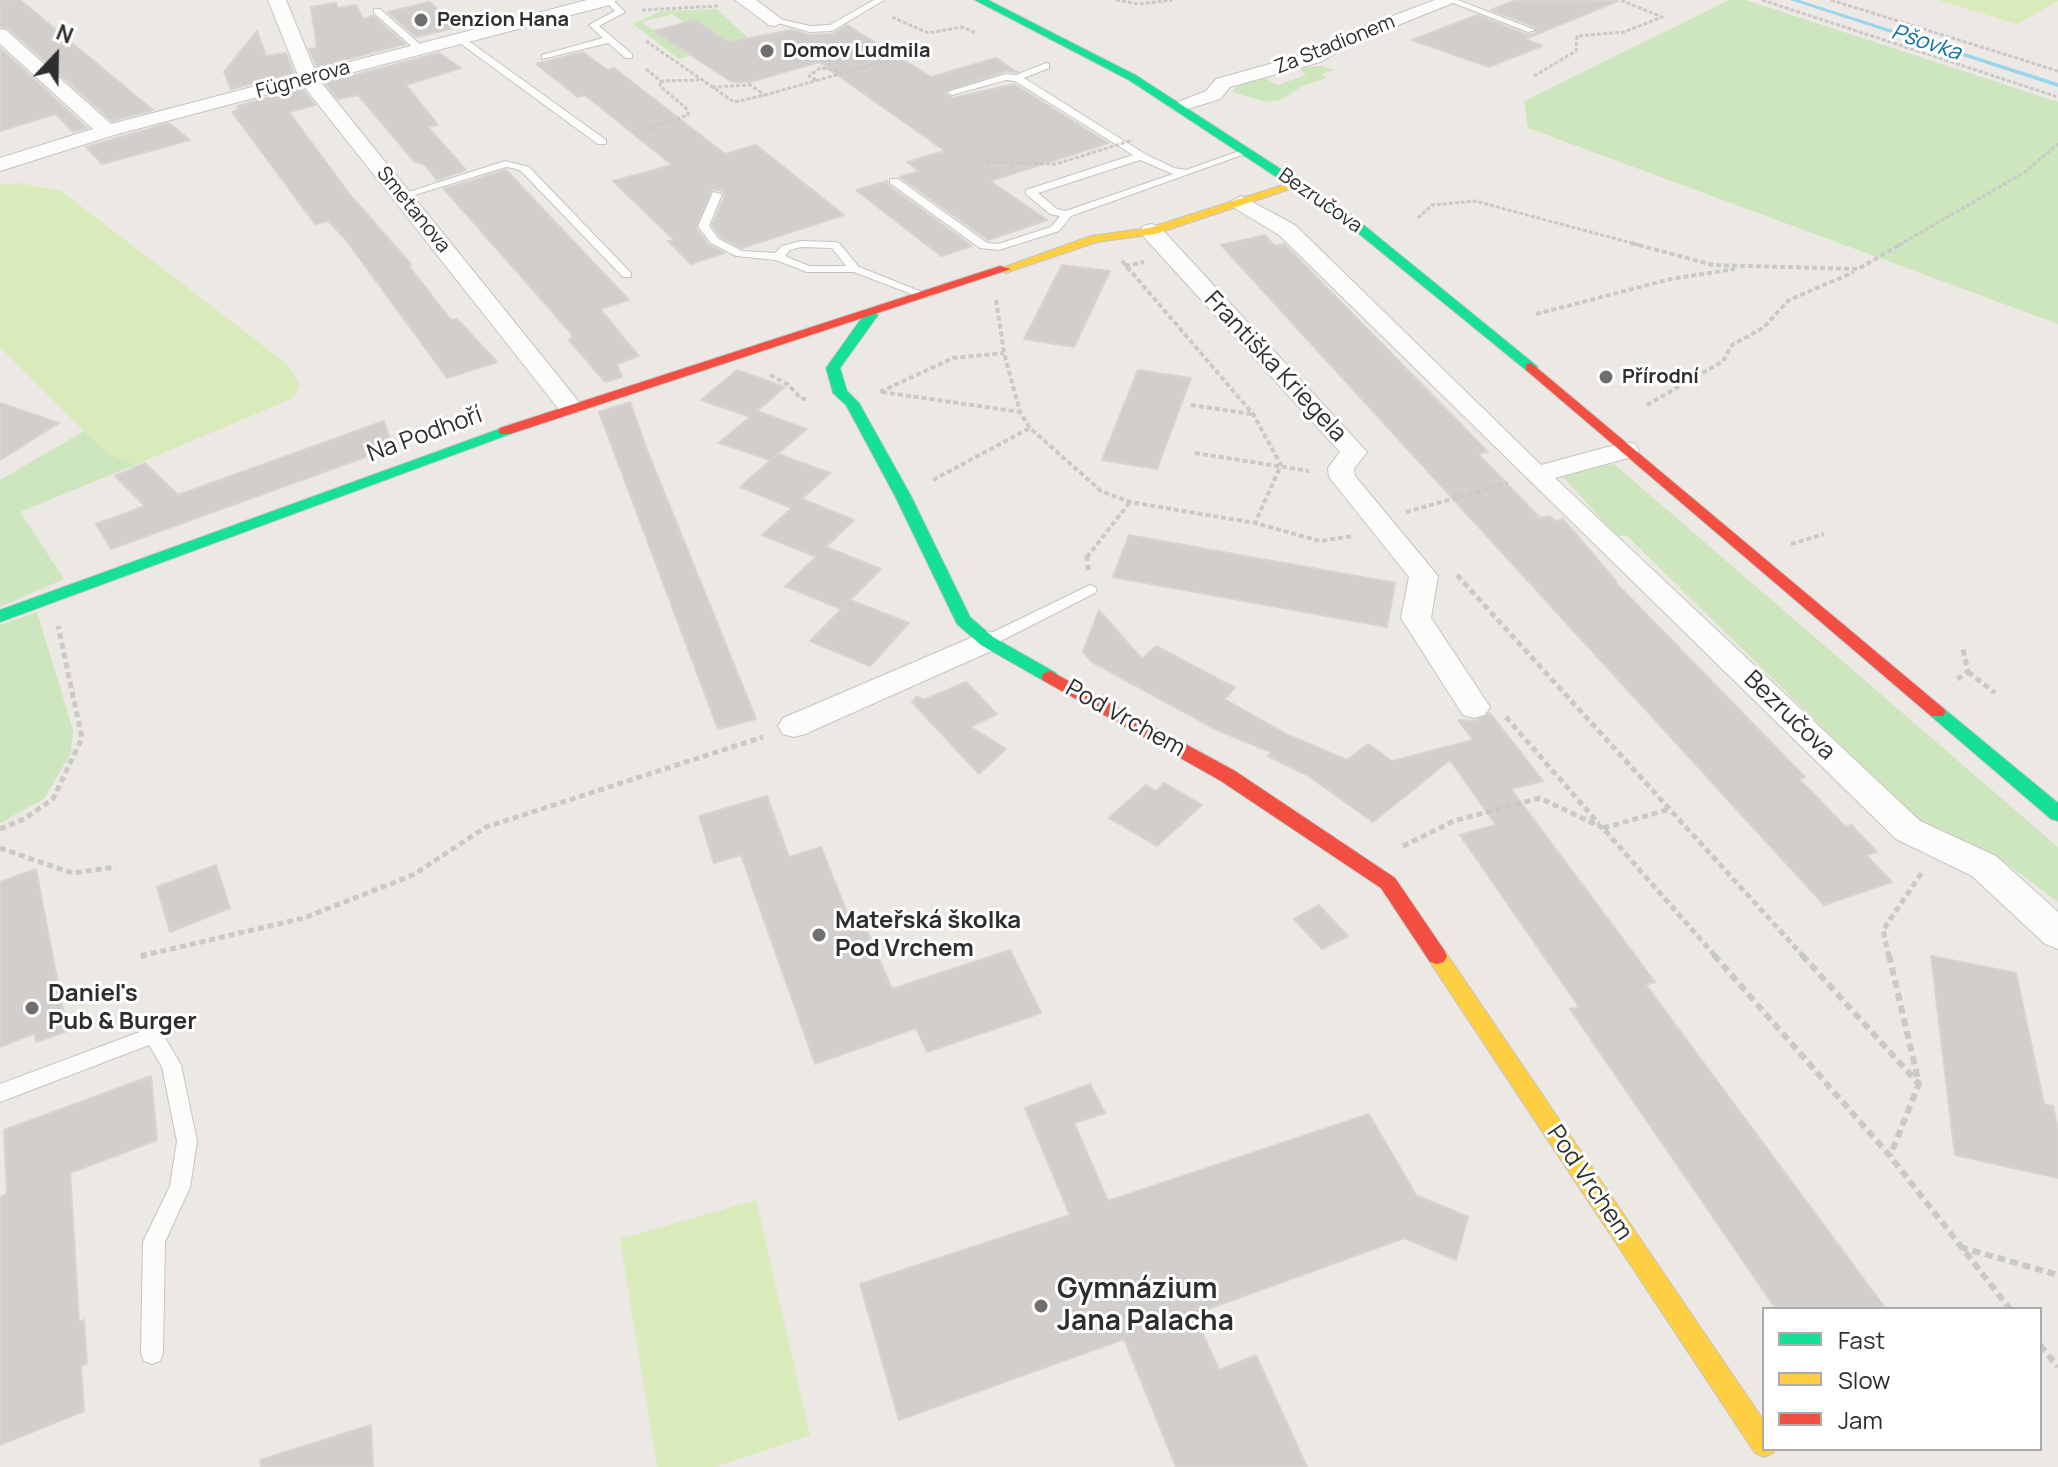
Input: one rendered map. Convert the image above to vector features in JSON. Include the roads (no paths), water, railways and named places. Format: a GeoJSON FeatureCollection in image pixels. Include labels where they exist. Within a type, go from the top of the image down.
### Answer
{"type":"FeatureCollection","features":[{"type":"Feature","properties":{"kind":"street","name":"Smetanova"},"geometry":{"type":"LineString","coordinates":[[277,0],[309,78],[570,407]]}},
{"type":"Feature","properties":{"kind":"street","name":"Fügnerova"},"geometry":{"type":"LineString","coordinates":[[0,165],[107,131],[607,0]]}},
{"type":"Feature","properties":{"kind":"street"},"geometry":{"type":"LineString","coordinates":[[744,0],[775,21]]}},
{"type":"Feature","properties":{"kind":"street","name":"Bezručova"},"geometry":{"type":"LineString","coordinates":[[980,0],[1081,50],[1178,106],[1248,151],[1393,254],[2058,814]]}},
{"type":"Feature","properties":{"kind":"street","name":"Za Stadionem"},"geometry":{"type":"LineString","coordinates":[[1178,106],[1213,95],[1223,83],[1313,58],[1348,39],[1450,0]]}},
{"type":"Feature","properties":{"kind":"street"},"geometry":{"type":"LineString","coordinates":[[0,34],[107,131]]}},
{"type":"Feature","properties":{"kind":"street"},"geometry":{"type":"LineString","coordinates":[[871,315],[1095,239],[1151,231],[1296,185]]}},
{"type":"Feature","properties":{"kind":"street","name":"Bezručova"},"geometry":{"type":"LineString","coordinates":[[1241,202],[1287,230],[1536,475],[1908,830],[1984,866],[2058,934]]}},
{"type":"Feature","properties":{"kind":"street","name":"Františka Kriegela"},"geometry":{"type":"LineString","coordinates":[[1151,231],[1354,452],[1341,468],[1342,477],[1401,528],[1424,576],[1416,618],[1469,700]]}},
{"type":"Feature","properties":{"kind":"street","name":"Na Podhoří"},"geometry":{"type":"LineString","coordinates":[[0,616],[570,407],[871,315]]}},
{"type":"Feature","properties":{"kind":"street","name":"Pod Vrchem"},"geometry":{"type":"LineString","coordinates":[[871,315],[833,368],[840,393],[852,403],[903,496],[963,620],[987,641],[1228,776],[1388,883],[1762,1441]]}},
{"type":"Feature","properties":{"kind":"street"},"geometry":{"type":"LineString","coordinates":[[1536,475],[1626,450]]}},
{"type":"Feature","properties":{"kind":"street"},"geometry":{"type":"LineString","coordinates":[[794,726],[987,641]]}},
{"type":"Feature","properties":{"kind":"lane"},"geometry":{"type":"LineString","coordinates":[[607,0],[621,12],[593,25],[629,56]]}},
{"type":"Feature","properties":{"kind":"lane"},"geometry":{"type":"LineString","coordinates":[[775,21],[810,29],[832,28],[880,0]]}},
{"type":"Feature","properties":{"kind":"lane"},"geometry":{"type":"LineString","coordinates":[[1450,0],[1529,25]]}},
{"type":"Feature","properties":{"kind":"lane"},"geometry":{"type":"LineString","coordinates":[[377,11],[420,49]]}},
{"type":"Feature","properties":{"kind":"lane"},"geometry":{"type":"LineString","coordinates":[[460,39],[602,142]]}},
{"type":"Feature","properties":{"kind":"lane"},"geometry":{"type":"LineString","coordinates":[[545,57],[608,40]]}},
{"type":"Feature","properties":{"kind":"lane"},"geometry":{"type":"LineString","coordinates":[[1017,78],[1046,66]]}},
{"type":"Feature","properties":{"kind":"lane"},"geometry":{"type":"LineString","coordinates":[[952,92],[1006,77],[1017,78],[1157,166],[1187,173]]}},
{"type":"Feature","properties":{"kind":"lane"},"geometry":{"type":"LineString","coordinates":[[1141,156],[1030,192],[1054,212],[1067,214],[1248,151]]}},
{"type":"Feature","properties":{"kind":"lane"},"geometry":{"type":"LineString","coordinates":[[401,196],[505,164],[515,165],[525,169],[627,275]]}},
{"type":"Feature","properties":{"kind":"lane"},"geometry":{"type":"LineString","coordinates":[[894,181],[984,246],[999,247],[1055,229],[1067,214]]}},
{"type":"Feature","properties":{"kind":"lane"},"geometry":{"type":"LineString","coordinates":[[717,194],[703,226],[715,241],[752,257],[778,257],[807,269],[855,269],[926,296]]}},
{"type":"Feature","properties":{"kind":"lane"},"geometry":{"type":"LineString","coordinates":[[778,257],[786,248],[817,242],[835,245],[855,269]]}},
{"type":"Feature","properties":{"kind":"lane"},"geometry":{"type":"LineString","coordinates":[[987,641],[1090,590]]}},
{"type":"Feature","properties":{"kind":"lane"},"geometry":{"type":"LineString","coordinates":[[0,1093],[153,1035],[171,1065],[187,1141],[180,1187],[154,1242],[152,1353]]}},
{"type":"Feature","properties":{"kind":"waterway","name":"Pšovka"},"geometry":{"type":"LineString","coordinates":[[1793,0],[2058,85]]}},
{"type":"Feature","properties":{"kind":"place","name":"Penzion Hana"},"geometry":{"type":"Point","coordinates":[421,20]}},
{"type":"Feature","properties":{"kind":"place","name":"Domov Ludmila"},"geometry":{"type":"Point","coordinates":[767,51]}},
{"type":"Feature","properties":{"kind":"place","name":"Přírodní"},"geometry":{"type":"Point","coordinates":[1606,377]}},
{"type":"Feature","properties":{"kind":"place","name":"Mateřská školka Pod Vrchem"},"geometry":{"type":"Point","coordinates":[819,935]}},
{"type":"Feature","properties":{"kind":"place","name":"Daniel's Pub & Burger"},"geometry":{"type":"Point","coordinates":[32,1008]}},
{"type":"Feature","properties":{"kind":"place","name":"Gymnázium Jana Palacha"},"geometry":{"type":"Point","coordinates":[1041,1306]}}]}
